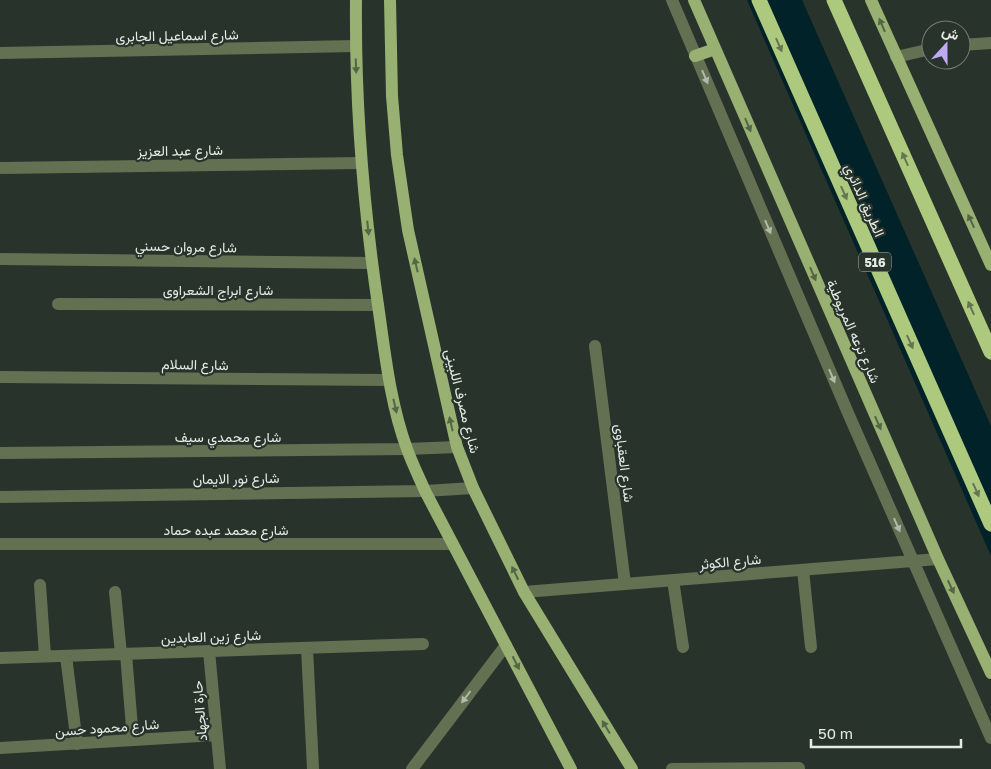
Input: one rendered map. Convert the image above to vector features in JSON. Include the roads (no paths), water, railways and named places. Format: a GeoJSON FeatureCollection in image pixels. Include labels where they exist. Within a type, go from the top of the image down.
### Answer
{"type":"FeatureCollection","features":[{"type":"Feature","properties":{"kind":"highway","name":"الطريق الدائري"},"geometry":{"type":"LineString","coordinates":[[759,0],[991,524]]}},
{"type":"Feature","properties":{"kind":"highway"},"geometry":{"type":"LineString","coordinates":[[834,0],[991,352]]}},
{"type":"Feature","properties":{"kind":"main road"},"geometry":{"type":"LineString","coordinates":[[356,0],[360,163],[371,263],[389,380],[407,449],[425,491],[452,544],[571,769]]}},
{"type":"Feature","properties":{"kind":"main road","name":"شارع مصرف اللبينى"},"geometry":{"type":"LineString","coordinates":[[390,0],[392,96],[397,155],[408,230],[457,447],[473,488],[524,592],[632,769]]}},
{"type":"Feature","properties":{"kind":"main road","name":"شارع ترعه المريوطية"},"geometry":{"type":"LineString","coordinates":[[694,0],[938,559],[991,673]]}},
{"type":"Feature","properties":{"kind":"main road"},"geometry":{"type":"LineString","coordinates":[[871,0],[991,265]]}},
{"type":"Feature","properties":{"kind":"main road"},"geometry":{"type":"LineString","coordinates":[[696,56],[715,49]]}},
{"type":"Feature","properties":{"kind":"street"},"geometry":{"type":"LineString","coordinates":[[672,0],[991,738]]}},
{"type":"Feature","properties":{"kind":"street"},"geometry":{"type":"LineString","coordinates":[[971,44],[991,43]]}},
{"type":"Feature","properties":{"kind":"street","name":"شارع اسماعيل الجابرى"},"geometry":{"type":"LineString","coordinates":[[0,53],[356,46]]}},
{"type":"Feature","properties":{"kind":"street"},"geometry":{"type":"LineString","coordinates":[[896,57],[921,51]]}},
{"type":"Feature","properties":{"kind":"street","name":"شارع عبد العزيز"},"geometry":{"type":"LineString","coordinates":[[0,168],[360,163]]}},
{"type":"Feature","properties":{"kind":"street","name":"شارع مروان حسني"},"geometry":{"type":"LineString","coordinates":[[0,259],[371,263]]}},
{"type":"Feature","properties":{"kind":"street","name":"شارع ابراج الشعراوى"},"geometry":{"type":"LineString","coordinates":[[58,304],[378,305]]}},
{"type":"Feature","properties":{"kind":"street","name":"شارع العقباوى"},"geometry":{"type":"LineString","coordinates":[[595,346],[625,584]]}},
{"type":"Feature","properties":{"kind":"street","name":"شارع السلام"},"geometry":{"type":"LineString","coordinates":[[0,377],[389,380]]}},
{"type":"Feature","properties":{"kind":"street","name":"شارع محمدي سيف"},"geometry":{"type":"LineString","coordinates":[[0,453],[457,447]]}},
{"type":"Feature","properties":{"kind":"street","name":"شارع نور الايمان"},"geometry":{"type":"LineString","coordinates":[[0,497],[425,491],[473,488]]}},
{"type":"Feature","properties":{"kind":"street","name":"شارع محمد عبده حماد"},"geometry":{"type":"LineString","coordinates":[[0,544],[452,544]]}},
{"type":"Feature","properties":{"kind":"street","name":"شارع الكوثر"},"geometry":{"type":"LineString","coordinates":[[524,592],[938,559]]}},
{"type":"Feature","properties":{"kind":"street"},"geometry":{"type":"LineString","coordinates":[[803,570],[812,646]]}},
{"type":"Feature","properties":{"kind":"street"},"geometry":{"type":"LineString","coordinates":[[673,580],[683,648]]}},
{"type":"Feature","properties":{"kind":"street"},"geometry":{"type":"LineString","coordinates":[[40,585],[45,656]]}},
{"type":"Feature","properties":{"kind":"street"},"geometry":{"type":"LineString","coordinates":[[115,592],[133,740]]}},
{"type":"Feature","properties":{"kind":"street","name":"شارع زين العابدين"},"geometry":{"type":"LineString","coordinates":[[0,658],[423,644]]}},
{"type":"Feature","properties":{"kind":"street"},"geometry":{"type":"LineString","coordinates":[[412,769],[506,645]]}},
{"type":"Feature","properties":{"kind":"street"},"geometry":{"type":"LineString","coordinates":[[307,648],[312,769]]}},
{"type":"Feature","properties":{"kind":"street","name":"حارة الجهاد"},"geometry":{"type":"LineString","coordinates":[[209,651],[220,769]]}},
{"type":"Feature","properties":{"kind":"street"},"geometry":{"type":"LineString","coordinates":[[66,656],[78,744]]}},
{"type":"Feature","properties":{"kind":"street","name":"شارع محمود حسن"},"geometry":{"type":"LineString","coordinates":[[0,748],[217,735]]}},
{"type":"Feature","properties":{"kind":"street"},"geometry":{"type":"LineString","coordinates":[[672,769],[799,768]]}},
{"type":"Feature","properties":{"kind":"water"},"geometry":{"type":"Polygon","coordinates":[[[747,0],[802,0],[991,426],[991,556],[747,0]]]}}]}
